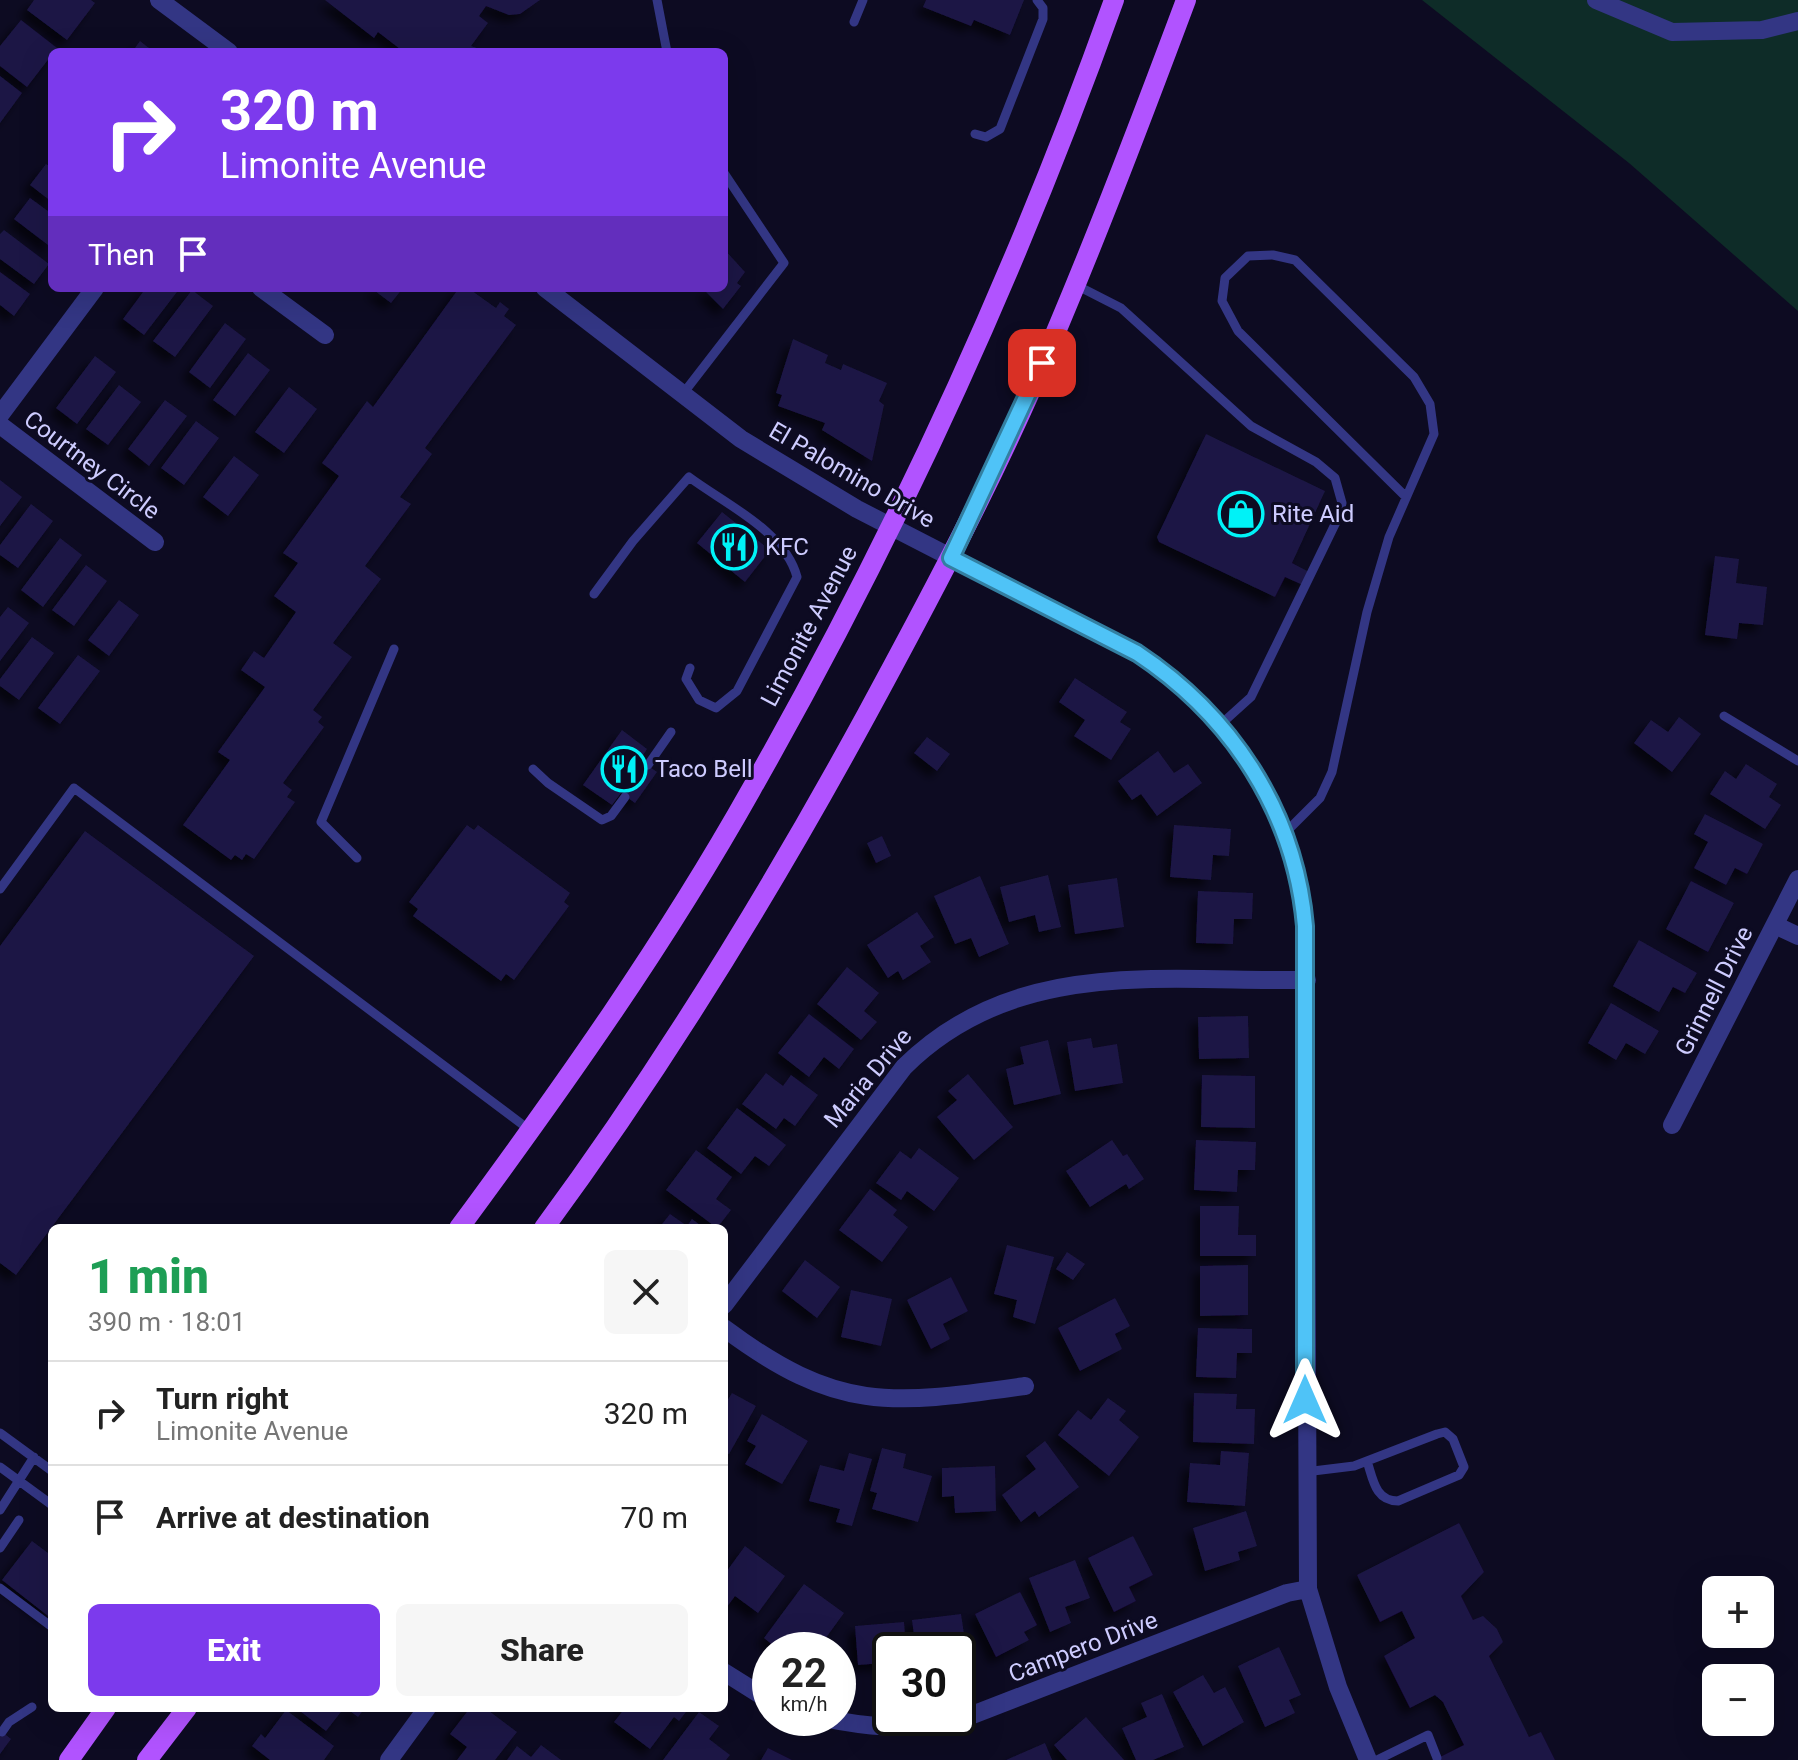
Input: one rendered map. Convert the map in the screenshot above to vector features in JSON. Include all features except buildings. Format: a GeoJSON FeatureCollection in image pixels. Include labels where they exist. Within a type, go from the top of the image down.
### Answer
{"type":"FeatureCollection","features":[{"type":"Feature","properties":{"kind":"main road","name":"Limonite Avenue"},"geometry":{"type":"LineString","coordinates":[[462,1224],[531,1131],[670,924],[751,791],[892,527],[969,364],[1024,235],[1114,0]]}},
{"type":"Feature","properties":{"kind":"main road"},"geometry":{"type":"LineString","coordinates":[[547,1224],[651,1076],[737,942],[817,806],[951,558],[1031,389],[1183,1]]}},
{"type":"Feature","properties":{"kind":"main road"},"geometry":{"type":"LineString","coordinates":[[69,1760],[103,1712]]}},
{"type":"Feature","properties":{"kind":"main road"},"geometry":{"type":"LineString","coordinates":[[147,1760],[184,1712]]}},
{"type":"Feature","properties":{"kind":"street"},"geometry":{"type":"LineString","coordinates":[[159,0],[180,6],[225,48]]}},
{"type":"Feature","properties":{"kind":"street"},"geometry":{"type":"LineString","coordinates":[[1596,0],[1672,32],[1762,30],[1798,21]]}},
{"type":"Feature","properties":{"kind":"street"},"geometry":{"type":"LineString","coordinates":[[0,415],[92,292]]}},
{"type":"Feature","properties":{"kind":"street"},"geometry":{"type":"LineString","coordinates":[[266,292],[325,335]]}},
{"type":"Feature","properties":{"kind":"street","name":"El Palomino Drive"},"geometry":{"type":"LineString","coordinates":[[550,292],[741,439],[892,527],[1163,669],[1220,725],[1257,775],[1285,833],[1303,898],[1307,980],[1305,1472],[1308,1589],[1338,1687],[1368,1760]]}},
{"type":"Feature","properties":{"kind":"street","name":"Courtney Circle"},"geometry":{"type":"LineString","coordinates":[[0,425],[155,542]]}},
{"type":"Feature","properties":{"kind":"street","name":"Grinnell Drive"},"geometry":{"type":"LineString","coordinates":[[1672,1125],[1798,879]]}},
{"type":"Feature","properties":{"kind":"street"},"geometry":{"type":"LineString","coordinates":[[1775,925],[1798,936]]}},
{"type":"Feature","properties":{"kind":"street","name":"Maria Drive"},"geometry":{"type":"LineString","coordinates":[[728,1300],[904,1067],[933,1039],[973,1015],[1036,992],[1080,983],[1142,979],[1307,980]]}},
{"type":"Feature","properties":{"kind":"street"},"geometry":{"type":"LineString","coordinates":[[728,1331],[788,1372],[820,1386],[861,1397],[905,1402],[1025,1386]]}},
{"type":"Feature","properties":{"kind":"street","name":"Campero Drive"},"geometry":{"type":"LineString","coordinates":[[856,1725],[908,1730],[949,1724],[1287,1593],[1308,1589]]}},
{"type":"Feature","properties":{"kind":"street"},"geometry":{"type":"LineString","coordinates":[[728,1675],[752,1690]]}},
{"type":"Feature","properties":{"kind":"street"},"geometry":{"type":"LineString","coordinates":[[389,1760],[424,1712]]}},
{"type":"Feature","properties":{"kind":"lane"},"geometry":{"type":"LineString","coordinates":[[657,0],[666,48]]}},
{"type":"Feature","properties":{"kind":"lane"},"geometry":{"type":"LineString","coordinates":[[854,22],[863,0]]}},
{"type":"Feature","properties":{"kind":"lane"},"geometry":{"type":"LineString","coordinates":[[975,134],[986,137],[1000,129],[1043,19],[1043,8],[1037,0]]}},
{"type":"Feature","properties":{"kind":"lane"},"geometry":{"type":"LineString","coordinates":[[682,395],[784,263],[728,179]]}},
{"type":"Feature","properties":{"kind":"lane"},"geometry":{"type":"LineString","coordinates":[[1285,833],[1320,798],[1332,772],[1367,612],[1405,496],[1434,434],[1430,404],[1414,377],[1295,260],[1273,255],[1248,256],[1225,278],[1222,301],[1238,331],[1405,496]]}},
{"type":"Feature","properties":{"kind":"lane"},"geometry":{"type":"LineString","coordinates":[[1074,284],[1121,308],[1251,426],[1316,462],[1335,478],[1342,503],[1326,545],[1251,697],[1220,725]]}},
{"type":"Feature","properties":{"kind":"lane"},"geometry":{"type":"LineString","coordinates":[[594,594],[633,541],[689,477],[778,542],[793,559],[797,577],[737,691],[716,708],[699,700],[686,679],[690,668]]}},
{"type":"Feature","properties":{"kind":"lane"},"geometry":{"type":"LineString","coordinates":[[357,858],[321,822],[394,649]]}},
{"type":"Feature","properties":{"kind":"lane"},"geometry":{"type":"LineString","coordinates":[[1724,716],[1798,761]]}},
{"type":"Feature","properties":{"kind":"lane"},"geometry":{"type":"LineString","coordinates":[[648,765],[671,732]]}},
{"type":"Feature","properties":{"kind":"lane"},"geometry":{"type":"LineString","coordinates":[[533,769],[602,820],[611,816],[625,797]]}},
{"type":"Feature","properties":{"kind":"lane"},"geometry":{"type":"LineString","coordinates":[[0,889],[74,788],[531,1131]]}},
{"type":"Feature","properties":{"kind":"lane"},"geometry":{"type":"LineString","coordinates":[[1305,1472],[1354,1466],[1367,1461],[1445,1432],[1453,1439],[1464,1467],[1459,1475],[1398,1501],[1388,1501],[1378,1494],[1367,1461]]}},
{"type":"Feature","properties":{"kind":"lane"},"geometry":{"type":"LineString","coordinates":[[0,1433],[48,1468]]}},
{"type":"Feature","properties":{"kind":"lane"},"geometry":{"type":"LineString","coordinates":[[0,1510],[34,1457]]}},
{"type":"Feature","properties":{"kind":"lane"},"geometry":{"type":"LineString","coordinates":[[0,1467],[48,1502]]}},
{"type":"Feature","properties":{"kind":"lane"},"geometry":{"type":"LineString","coordinates":[[0,1548],[19,1520]]}},
{"type":"Feature","properties":{"kind":"lane"},"geometry":{"type":"LineString","coordinates":[[0,1588],[48,1624]]}},
{"type":"Feature","properties":{"kind":"lane"},"geometry":{"type":"LineString","coordinates":[[2,1732],[9,1722],[32,1707]]}},
{"type":"Feature","properties":{"kind":"lane"},"geometry":{"type":"LineString","coordinates":[[1377,1760],[1428,1735],[1437,1758]]}},
{"type":"Feature","properties":{"kind":"green space"},"geometry":{"type":"Polygon","coordinates":[[[1422,0],[1798,0],[1798,311],[1629,163],[1422,0]]]}},
{"type":"Feature","properties":{"kind":"place","name":"Rite Aid"},"geometry":{"type":"Point","coordinates":[1241,514]}},
{"type":"Feature","properties":{"kind":"place","name":"KFC"},"geometry":{"type":"Point","coordinates":[734,547]}},
{"type":"Feature","properties":{"kind":"place","name":"Taco Bell"},"geometry":{"type":"Point","coordinates":[624,769]}},
{"type":"Feature","properties":{"kind":"route"},"geometry":{"type":"LineString","coordinates":[[1042,363],[951,558],[1163,669],[1202,705],[1234,742],[1257,775],[1282,824],[1298,871],[1305,926],[1305,1400]]}}]}
